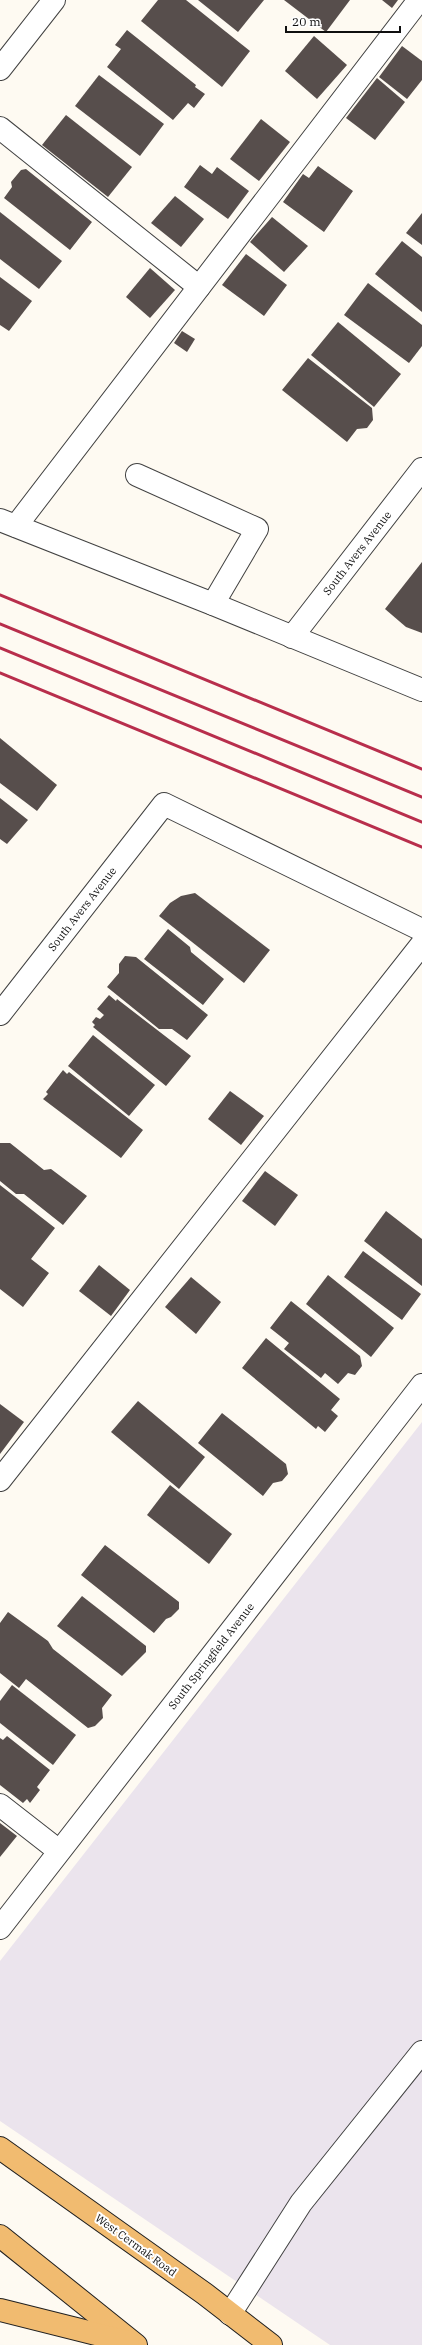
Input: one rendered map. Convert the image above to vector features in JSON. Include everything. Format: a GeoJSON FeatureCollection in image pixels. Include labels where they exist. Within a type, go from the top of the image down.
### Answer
{"type":"FeatureCollection","features":[{"type":"Feature","properties":{"kind":"main road","name":"West Cermak Road"},"geometry":{"type":"LineString","coordinates":[[0,2148],[271,2345]]}},
{"type":"Feature","properties":{"kind":"main road"},"geometry":{"type":"LineString","coordinates":[[0,2236],[136,2345]]}},
{"type":"Feature","properties":{"kind":"main road"},"geometry":{"type":"LineString","coordinates":[[0,2310],[136,2345]]}},
{"type":"Feature","properties":{"kind":"street"},"geometry":{"type":"LineString","coordinates":[[0,69],[54,0]]}},
{"type":"Feature","properties":{"kind":"street"},"geometry":{"type":"LineString","coordinates":[[420,0],[199,287],[8,523],[213,604],[422,690]]}},
{"type":"Feature","properties":{"kind":"street"},"geometry":{"type":"LineString","coordinates":[[0,128],[199,287]]}},
{"type":"Feature","properties":{"kind":"street","name":"South Avers Avenue"},"geometry":{"type":"LineString","coordinates":[[292,637],[422,469]]}},
{"type":"Feature","properties":{"kind":"street"},"geometry":{"type":"LineString","coordinates":[[137,475],[257,529],[213,604]]}},
{"type":"Feature","properties":{"kind":"street","name":"South Avers Avenue"},"geometry":{"type":"LineString","coordinates":[[0,1014],[164,804],[422,930]]}},
{"type":"Feature","properties":{"kind":"street"},"geometry":{"type":"LineString","coordinates":[[0,1480],[422,944]]}},
{"type":"Feature","properties":{"kind":"street","name":"South Springfield Avenue"},"geometry":{"type":"LineString","coordinates":[[0,1928],[422,1385]]}},
{"type":"Feature","properties":{"kind":"street"},"geometry":{"type":"LineString","coordinates":[[0,1805],[59,1852]]}},
{"type":"Feature","properties":{"kind":"street"},"geometry":{"type":"LineString","coordinates":[[230,2314],[301,2203],[422,2052]]}},
{"type":"Feature","properties":{"kind":"shaded area"},"geometry":{"type":"Polygon","coordinates":[[[422,1422],[422,2345],[330,2345],[0,2121],[0,1961],[422,1422]]]}},
{"type":"Feature","properties":{"kind":"building"},"geometry":{"type":"Polygon","coordinates":[[[158,0],[186,0],[250,51],[222,87],[141,21],[158,0]]]}},
{"type":"Feature","properties":{"kind":"building"},"geometry":{"type":"Polygon","coordinates":[[[198,0],[264,0],[238,32],[198,0]]]}},
{"type":"Feature","properties":{"kind":"building"},"geometry":{"type":"Polygon","coordinates":[[[284,0],[350,0],[326,32],[284,0]]]}},
{"type":"Feature","properties":{"kind":"building"},"geometry":{"type":"Polygon","coordinates":[[[382,0],[398,0],[392,8],[382,0]]]}},
{"type":"Feature","properties":{"kind":"building"},"geometry":{"type":"Polygon","coordinates":[[[127,30],[196,85],[195,87],[205,94],[194,108],[188,103],[173,120],[107,67],[121,49],[115,45],[127,30]]]}},
{"type":"Feature","properties":{"kind":"building"},"geometry":{"type":"Polygon","coordinates":[[[314,36],[347,65],[317,99],[285,71],[314,36]]]}},
{"type":"Feature","properties":{"kind":"building"},"geometry":{"type":"Polygon","coordinates":[[[402,46],[422,61],[422,80],[407,99],[379,77],[402,46]]]}},
{"type":"Feature","properties":{"kind":"building"},"geometry":{"type":"Polygon","coordinates":[[[99,75],[164,124],[140,156],[75,106],[99,75]]]}},
{"type":"Feature","properties":{"kind":"building"},"geometry":{"type":"Polygon","coordinates":[[[377,78],[405,102],[375,140],[346,118],[377,78]]]}},
{"type":"Feature","properties":{"kind":"building"},"geometry":{"type":"Polygon","coordinates":[[[66,115],[132,167],[108,197],[42,145],[66,115]]]}},
{"type":"Feature","properties":{"kind":"building"},"geometry":{"type":"Polygon","coordinates":[[[261,119],[290,142],[259,181],[230,159],[261,119]]]}},
{"type":"Feature","properties":{"kind":"building"},"geometry":{"type":"Polygon","coordinates":[[[200,165],[212,174],[217,167],[249,191],[228,219],[184,187],[200,165]]]}},
{"type":"Feature","properties":{"kind":"building"},"geometry":{"type":"Polygon","coordinates":[[[318,166],[353,191],[324,232],[283,202],[303,174],[309,178],[318,166]]]}},
{"type":"Feature","properties":{"kind":"building"},"geometry":{"type":"Polygon","coordinates":[[[26,169],[92,222],[70,250],[4,198],[12,187],[11,182],[21,170],[26,169]]]}},
{"type":"Feature","properties":{"kind":"building"},"geometry":{"type":"Polygon","coordinates":[[[175,196],[204,219],[181,247],[151,223],[175,196]]]}},
{"type":"Feature","properties":{"kind":"building"},"geometry":{"type":"Polygon","coordinates":[[[0,212],[62,261],[39,289],[0,259],[0,212]]]}},
{"type":"Feature","properties":{"kind":"building"},"geometry":{"type":"Polygon","coordinates":[[[422,213],[422,245],[406,233],[422,213]]]}},
{"type":"Feature","properties":{"kind":"building"},"geometry":{"type":"Polygon","coordinates":[[[272,217],[308,246],[284,272],[250,242],[272,217]]]}},
{"type":"Feature","properties":{"kind":"building"},"geometry":{"type":"Polygon","coordinates":[[[402,241],[422,257],[422,312],[375,274],[402,241]]]}},
{"type":"Feature","properties":{"kind":"building"},"geometry":{"type":"Polygon","coordinates":[[[246,254],[287,285],[264,316],[222,285],[246,254]]]}},
{"type":"Feature","properties":{"kind":"building"},"geometry":{"type":"Polygon","coordinates":[[[150,268],[175,290],[150,318],[126,297],[150,268]]]}},
{"type":"Feature","properties":{"kind":"building"},"geometry":{"type":"Polygon","coordinates":[[[0,277],[32,301],[9,331],[0,325],[0,277]]]}},
{"type":"Feature","properties":{"kind":"building"},"geometry":{"type":"Polygon","coordinates":[[[368,283],[422,325],[422,346],[409,363],[344,315],[368,283]]]}},
{"type":"Feature","properties":{"kind":"building"},"geometry":{"type":"Polygon","coordinates":[[[338,322],[401,374],[374,407],[311,355],[338,322]]]}},
{"type":"Feature","properties":{"kind":"building"},"geometry":{"type":"Polygon","coordinates":[[[182,331],[195,339],[187,352],[174,343],[182,331]]]}},
{"type":"Feature","properties":{"kind":"building"},"geometry":{"type":"Polygon","coordinates":[[[308,358],[372,408],[373,420],[367,428],[357,429],[347,442],[282,390],[308,358]]]}},
{"type":"Feature","properties":{"kind":"building"},"geometry":{"type":"Polygon","coordinates":[[[422,562],[422,633],[406,627],[385,609],[422,562]]]}},
{"type":"Feature","properties":{"kind":"building"},"geometry":{"type":"Polygon","coordinates":[[[0,738],[57,785],[37,811],[0,783],[0,738]]]}},
{"type":"Feature","properties":{"kind":"building"},"geometry":{"type":"Polygon","coordinates":[[[0,798],[28,820],[7,844],[0,839],[0,798]]]}},
{"type":"Feature","properties":{"kind":"building"},"geometry":{"type":"Polygon","coordinates":[[[195,893],[270,950],[244,983],[159,916],[170,903],[181,896],[195,893]]]}},
{"type":"Feature","properties":{"kind":"building"},"geometry":{"type":"Polygon","coordinates":[[[168,929],[190,947],[191,952],[224,979],[203,1005],[144,959],[168,929]]]}},
{"type":"Feature","properties":{"kind":"building"},"geometry":{"type":"Polygon","coordinates":[[[125,956],[136,957],[208,1015],[187,1040],[172,1029],[159,1029],[107,987],[119,973],[119,964],[125,956]]]}},
{"type":"Feature","properties":{"kind":"building"},"geometry":{"type":"Polygon","coordinates":[[[109,995],[116,1001],[117,999],[191,1056],[166,1086],[93,1027],[95,1025],[92,1022],[96,1017],[100,1019],[104,1015],[97,1009],[109,995]]]}},
{"type":"Feature","properties":{"kind":"building"},"geometry":{"type":"Polygon","coordinates":[[[93,1035],[155,1085],[129,1116],[68,1066],[93,1035]]]}},
{"type":"Feature","properties":{"kind":"building"},"geometry":{"type":"Polygon","coordinates":[[[63,1070],[67,1074],[69,1072],[143,1130],[121,1158],[43,1099],[48,1094],[46,1092],[63,1070]]]}},
{"type":"Feature","properties":{"kind":"building"},"geometry":{"type":"Polygon","coordinates":[[[230,1091],[264,1116],[241,1145],[208,1119],[230,1091]]]}},
{"type":"Feature","properties":{"kind":"building"},"geometry":{"type":"Polygon","coordinates":[[[0,1143],[10,1143],[44,1170],[51,1169],[87,1196],[63,1225],[24,1194],[16,1194],[0,1181],[0,1143]]]}},
{"type":"Feature","properties":{"kind":"building"},"geometry":{"type":"Polygon","coordinates":[[[265,1171],[298,1195],[275,1226],[242,1201],[265,1171]]]}},
{"type":"Feature","properties":{"kind":"building"},"geometry":{"type":"Polygon","coordinates":[[[0,1185],[55,1228],[31,1259],[49,1273],[23,1307],[0,1289],[0,1185]]]}},
{"type":"Feature","properties":{"kind":"building"},"geometry":{"type":"Polygon","coordinates":[[[386,1211],[422,1239],[422,1286],[364,1241],[386,1211]]]}},
{"type":"Feature","properties":{"kind":"building"},"geometry":{"type":"Polygon","coordinates":[[[363,1251],[421,1294],[402,1320],[344,1277],[363,1251]]]}},
{"type":"Feature","properties":{"kind":"building"},"geometry":{"type":"Polygon","coordinates":[[[99,1265],[130,1290],[111,1316],[79,1291],[99,1265]]]}},
{"type":"Feature","properties":{"kind":"building"},"geometry":{"type":"Polygon","coordinates":[[[328,1275],[394,1328],[371,1357],[306,1304],[328,1275]]]}},
{"type":"Feature","properties":{"kind":"building"},"geometry":{"type":"Polygon","coordinates":[[[191,1277],[221,1302],[196,1334],[165,1307],[191,1277]]]}},
{"type":"Feature","properties":{"kind":"building"},"geometry":{"type":"Polygon","coordinates":[[[291,1301],[360,1356],[362,1366],[355,1375],[348,1373],[338,1384],[325,1373],[321,1378],[284,1349],[289,1343],[270,1328],[291,1301]]]}},
{"type":"Feature","properties":{"kind":"building"},"geometry":{"type":"Polygon","coordinates":[[[266,1338],[340,1399],[331,1410],[338,1416],[325,1432],[318,1426],[316,1429],[242,1368],[266,1338]]]}},
{"type":"Feature","properties":{"kind":"building"},"geometry":{"type":"Polygon","coordinates":[[[138,1401],[205,1457],[179,1489],[111,1432],[138,1401]]]}},
{"type":"Feature","properties":{"kind":"building"},"geometry":{"type":"Polygon","coordinates":[[[0,1404],[24,1422],[0,1454],[0,1404]]]}},
{"type":"Feature","properties":{"kind":"building"},"geometry":{"type":"Polygon","coordinates":[[[222,1413],[286,1464],[288,1474],[282,1481],[273,1483],[263,1496],[198,1443],[222,1413]]]}},
{"type":"Feature","properties":{"kind":"building"},"geometry":{"type":"Polygon","coordinates":[[[170,1485],[232,1534],[209,1564],[147,1515],[170,1485]]]}},
{"type":"Feature","properties":{"kind":"building"},"geometry":{"type":"Polygon","coordinates":[[[105,1545],[179,1602],[179,1609],[171,1617],[166,1619],[154,1633],[81,1575],[105,1545]]]}},
{"type":"Feature","properties":{"kind":"building"},"geometry":{"type":"Polygon","coordinates":[[[82,1596],[146,1646],[146,1652],[122,1676],[57,1626],[82,1596]]]}},
{"type":"Feature","properties":{"kind":"building"},"geometry":{"type":"Polygon","coordinates":[[[8,1612],[48,1641],[53,1649],[112,1695],[102,1708],[103,1718],[95,1726],[88,1728],[26,1679],[19,1688],[0,1673],[0,1623],[8,1612]]]}},
{"type":"Feature","properties":{"kind":"building"},"geometry":{"type":"Polygon","coordinates":[[[12,1685],[76,1735],[53,1765],[0,1723],[0,1701],[12,1685]]]}},
{"type":"Feature","properties":{"kind":"building"},"geometry":{"type":"Polygon","coordinates":[[[7,1736],[50,1770],[37,1787],[40,1790],[30,1803],[27,1799],[23,1803],[0,1785],[0,1738],[3,1740],[7,1736]]]}},
{"type":"Feature","properties":{"kind":"building"},"geometry":{"type":"Polygon","coordinates":[[[0,1823],[17,1836],[0,1857],[0,1823]]]}},
{"type":"Feature","properties":{"kind":"railway"},"geometry":{"type":"LineString","coordinates":[[0,595],[422,769]]}},
{"type":"Feature","properties":{"kind":"railway"},"geometry":{"type":"LineString","coordinates":[[0,624],[422,797]]}},
{"type":"Feature","properties":{"kind":"railway"},"geometry":{"type":"LineString","coordinates":[[0,648],[422,822]]}},
{"type":"Feature","properties":{"kind":"railway"},"geometry":{"type":"LineString","coordinates":[[0,673],[422,847]]}}]}
